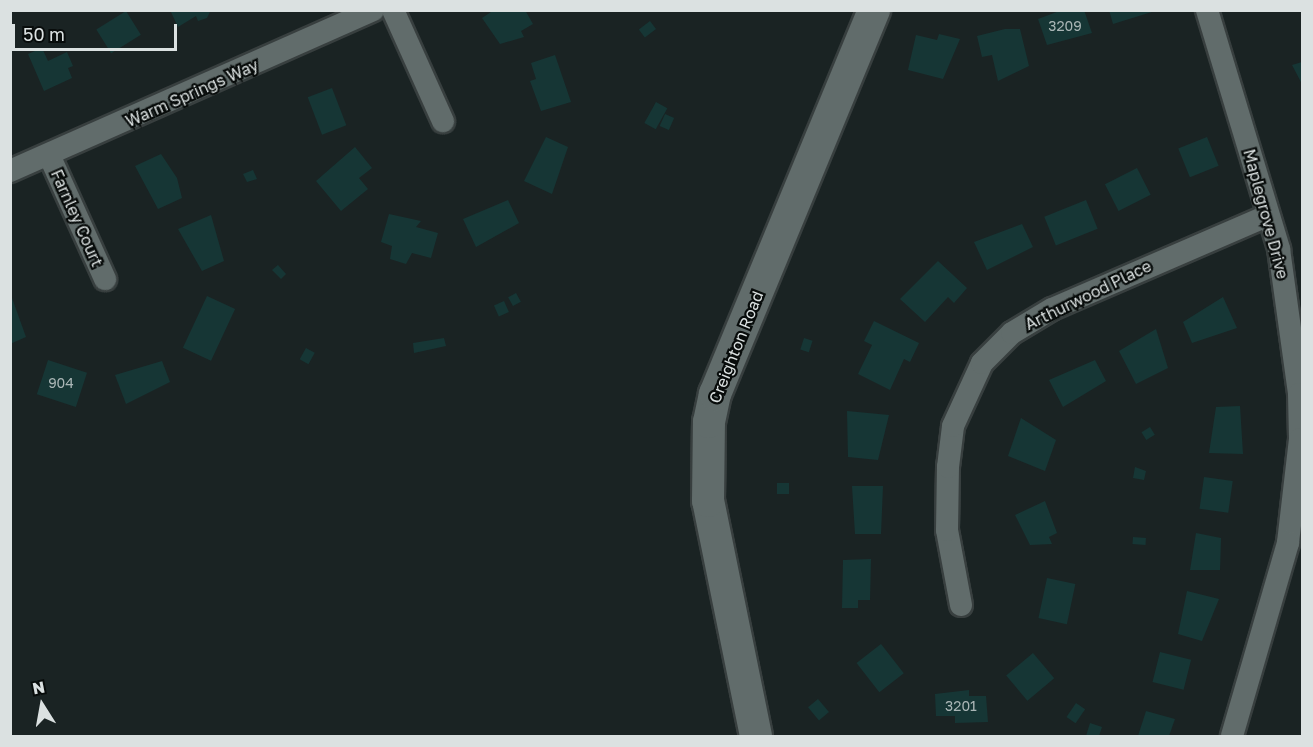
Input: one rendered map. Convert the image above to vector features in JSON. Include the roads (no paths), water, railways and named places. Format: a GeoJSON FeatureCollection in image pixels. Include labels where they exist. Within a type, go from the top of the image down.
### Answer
{"type":"FeatureCollection","features":[{"type":"Feature","properties":{"kind":"main road","name":"Creighton Road"},"geometry":{"type":"LineString","coordinates":[[756,736],[708,501],[709,422],[715,394],[874,10]]}},
{"type":"Feature","properties":{"kind":"street","name":"Warm Springs Way"},"geometry":{"type":"LineString","coordinates":[[10,171],[50,158],[373,10]]}},
{"type":"Feature","properties":{"kind":"street"},"geometry":{"type":"LineString","coordinates":[[393,10],[443,121]]}},
{"type":"Feature","properties":{"kind":"street","name":"Maplegrove Drive"},"geometry":{"type":"LineString","coordinates":[[1207,10],[1269,215],[1296,349],[1300,439],[1278,591],[1232,736]]}},
{"type":"Feature","properties":{"kind":"street","name":"Farnley Court"},"geometry":{"type":"LineString","coordinates":[[50,158],[105,279]]}},
{"type":"Feature","properties":{"kind":"street","name":"Arthurwood Place"},"geometry":{"type":"LineString","coordinates":[[961,605],[947,530],[948,467],[953,426],[982,363],[1012,333],[1052,309],[1269,215]]}}]}
